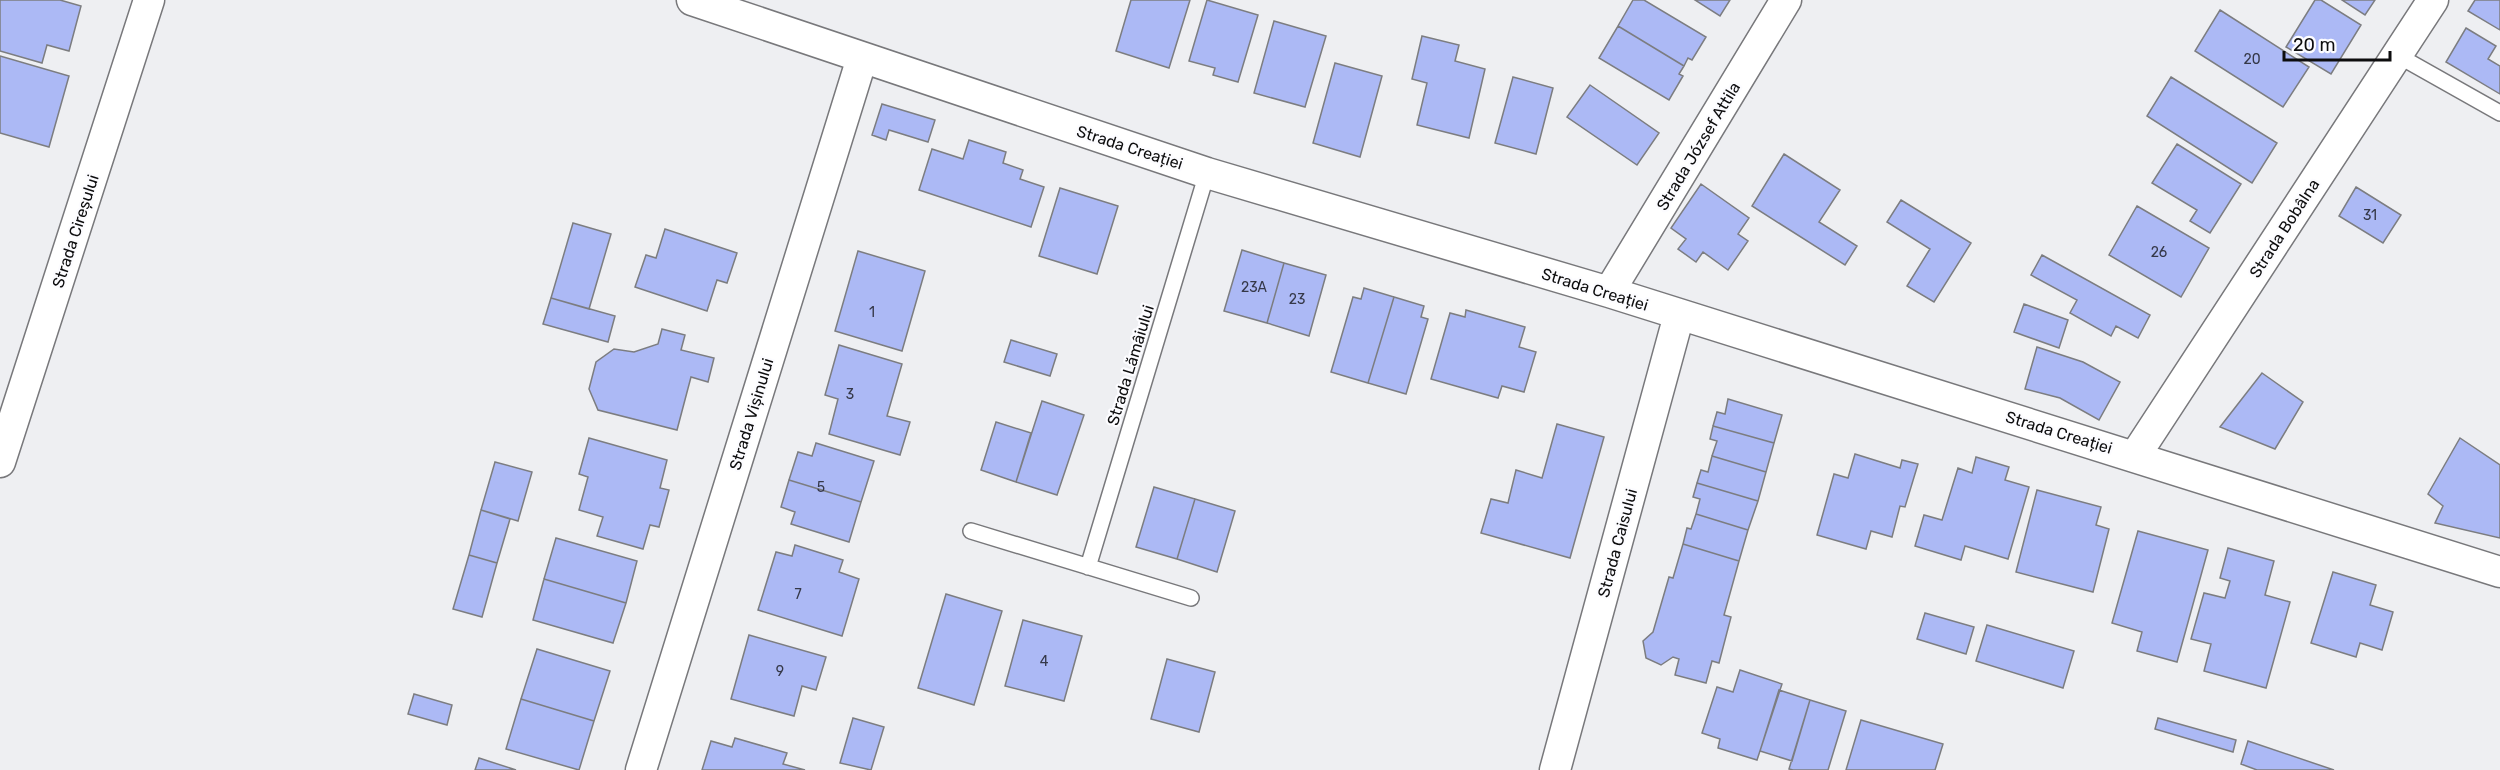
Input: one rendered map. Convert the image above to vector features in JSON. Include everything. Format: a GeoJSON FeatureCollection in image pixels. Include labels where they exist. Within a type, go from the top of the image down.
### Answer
{"type":"FeatureCollection","features":[{"type":"Feature","properties":{"kind":"street","name":"Strada Cireșului"},"geometry":{"type":"LineString","coordinates":[[0,462],[149,0]]}},
{"type":"Feature","properties":{"kind":"street","name":"Strada Creației"},"geometry":{"type":"LineString","coordinates":[[692,0],[1207,173],[1609,292],[2500,572]]}},
{"type":"Feature","properties":{"kind":"street","name":"Strada József Attila"},"geometry":{"type":"LineString","coordinates":[[1609,292],[1786,0]]}},
{"type":"Feature","properties":{"kind":"street","name":"Strada Bobâlna"},"geometry":{"type":"LineString","coordinates":[[2136,456],[2433,0]]}},
{"type":"Feature","properties":{"kind":"street","name":"Strada Vișinului"},"geometry":{"type":"LineString","coordinates":[[641,770],[862,58]]}},
{"type":"Feature","properties":{"kind":"street","name":"Strada Caisului"},"geometry":{"type":"LineString","coordinates":[[1555,770],[1679,315]]}},
{"type":"Feature","properties":{"kind":"lane"},"geometry":{"type":"LineString","coordinates":[[2397,55],[2500,112]]}},
{"type":"Feature","properties":{"kind":"lane","name":"Strada Lămâiului"},"geometry":{"type":"LineString","coordinates":[[1088,567],[1207,173]]}},
{"type":"Feature","properties":{"kind":"lane"},"geometry":{"type":"LineString","coordinates":[[971,531],[1191,598]]}},
{"type":"Feature","properties":{"kind":"building"},"geometry":{"type":"Polygon","coordinates":[[[0,0],[60,0],[81,6],[69,51],[47,45],[42,63],[0,51],[0,0]]]}},
{"type":"Feature","properties":{"kind":"building"},"geometry":{"type":"Polygon","coordinates":[[[1131,0],[1190,0],[1169,68],[1116,51],[1131,0]]]}},
{"type":"Feature","properties":{"kind":"building"},"geometry":{"type":"Polygon","coordinates":[[[1207,0],[1258,15],[1238,82],[1213,75],[1215,68],[1189,61],[1207,0]]]}},
{"type":"Feature","properties":{"kind":"building"},"geometry":{"type":"Polygon","coordinates":[[[1633,0],[1644,0],[1706,37],[1692,60],[1688,58],[1684,66],[1618,26],[1633,0]]]}},
{"type":"Feature","properties":{"kind":"building"},"geometry":{"type":"Polygon","coordinates":[[[1695,0],[1730,0],[1720,16],[1695,0]]]}},
{"type":"Feature","properties":{"kind":"building"},"geometry":{"type":"Polygon","coordinates":[[[2315,0],[2321,0],[2361,25],[2331,74],[2286,47],[2315,0]]]}},
{"type":"Feature","properties":{"kind":"building"},"geometry":{"type":"Polygon","coordinates":[[[2342,0],[2375,0],[2365,15],[2342,0]]]}},
{"type":"Feature","properties":{"kind":"building"},"geometry":{"type":"Polygon","coordinates":[[[2475,0],[2500,0],[2500,30],[2468,11],[2475,0]]]}},
{"type":"Feature","properties":{"kind":"building"},"geometry":{"type":"Polygon","coordinates":[[[2220,10],[2309,67],[2283,107],[2195,51],[2220,10]]]}},
{"type":"Feature","properties":{"kind":"building"},"geometry":{"type":"Polygon","coordinates":[[[1274,21],[1326,36],[1305,107],[1254,93],[1274,21]]]}},
{"type":"Feature","properties":{"kind":"building"},"geometry":{"type":"Polygon","coordinates":[[[1618,26],[1684,66],[1679,74],[1683,76],[1669,100],[1599,58],[1618,26]]]}},
{"type":"Feature","properties":{"kind":"building"},"geometry":{"type":"Polygon","coordinates":[[[2466,28],[2496,46],[2488,59],[2500,66],[2500,94],[2446,62],[2466,28]]]}},
{"type":"Feature","properties":{"kind":"building"},"geometry":{"type":"Polygon","coordinates":[[[1422,36],[1459,45],[1455,61],[1485,69],[1469,138],[1417,125],[1427,83],[1412,79],[1422,36]]]}},
{"type":"Feature","properties":{"kind":"building"},"geometry":{"type":"Polygon","coordinates":[[[0,56],[69,76],[49,147],[0,133],[0,56]]]}},
{"type":"Feature","properties":{"kind":"building"},"geometry":{"type":"Polygon","coordinates":[[[1335,63],[1382,76],[1360,157],[1313,143],[1335,63]]]}},
{"type":"Feature","properties":{"kind":"building"},"geometry":{"type":"Polygon","coordinates":[[[1513,77],[1553,88],[1536,154],[1495,143],[1513,77]]]}},
{"type":"Feature","properties":{"kind":"building"},"geometry":{"type":"Polygon","coordinates":[[[2171,77],[2277,143],[2252,183],[2147,116],[2171,77]]]}},
{"type":"Feature","properties":{"kind":"building"},"geometry":{"type":"Polygon","coordinates":[[[1590,85],[1659,133],[1637,165],[1567,117],[1590,85]]]}},
{"type":"Feature","properties":{"kind":"building"},"geometry":{"type":"Polygon","coordinates":[[[882,104],[935,120],[928,142],[889,130],[886,140],[872,135],[882,104]]]}},
{"type":"Feature","properties":{"kind":"building"},"geometry":{"type":"Polygon","coordinates":[[[969,140],[1006,152],[1003,163],[1023,170],[1020,179],[1044,187],[1031,227],[919,190],[932,149],[963,159],[969,140]]]}},
{"type":"Feature","properties":{"kind":"building"},"geometry":{"type":"Polygon","coordinates":[[[2177,144],[2241,184],[2210,233],[2190,221],[2197,210],[2152,183],[2177,144]]]}},
{"type":"Feature","properties":{"kind":"building"},"geometry":{"type":"Polygon","coordinates":[[[1784,154],[1840,190],[1819,222],[1857,246],[1845,265],[1752,206],[1784,154]]]}},
{"type":"Feature","properties":{"kind":"building"},"geometry":{"type":"Polygon","coordinates":[[[1701,184],[1749,218],[1738,234],[1748,241],[1728,270],[1703,252],[1696,262],[1678,249],[1686,239],[1671,228],[1701,184]]]}},
{"type":"Feature","properties":{"kind":"building"},"geometry":{"type":"Polygon","coordinates":[[[2356,187],[2401,215],[2383,243],[2339,216],[2356,187]]]}},
{"type":"Feature","properties":{"kind":"building"},"geometry":{"type":"Polygon","coordinates":[[[1060,188],[1118,206],[1097,274],[1039,256],[1060,188]]]}},
{"type":"Feature","properties":{"kind":"building"},"geometry":{"type":"Polygon","coordinates":[[[1901,200],[1971,243],[1934,302],[1907,286],[1930,249],[1887,222],[1901,200]]]}},
{"type":"Feature","properties":{"kind":"building"},"geometry":{"type":"Polygon","coordinates":[[[2137,206],[2209,248],[2181,297],[2109,255],[2137,206]]]}},
{"type":"Feature","properties":{"kind":"building"},"geometry":{"type":"Polygon","coordinates":[[[573,223],[611,234],[589,309],[551,298],[573,223]]]}},
{"type":"Feature","properties":{"kind":"building"},"geometry":{"type":"Polygon","coordinates":[[[665,229],[737,253],[727,283],[717,280],[707,311],[635,287],[646,255],[656,258],[665,229]]]}},
{"type":"Feature","properties":{"kind":"building"},"geometry":{"type":"Polygon","coordinates":[[[1242,250],[1284,263],[1267,323],[1224,311],[1242,250]]]}},
{"type":"Feature","properties":{"kind":"building"},"geometry":{"type":"Polygon","coordinates":[[[858,251],[925,271],[902,351],[835,331],[858,251]]]}},
{"type":"Feature","properties":{"kind":"building"},"geometry":{"type":"Polygon","coordinates":[[[2042,255],[2150,315],[2138,338],[2116,326],[2111,336],[2070,313],[2077,300],[2031,275],[2042,255]]]}},
{"type":"Feature","properties":{"kind":"building"},"geometry":{"type":"Polygon","coordinates":[[[1284,263],[1326,275],[1309,336],[1267,323],[1284,263]]]}},
{"type":"Feature","properties":{"kind":"building"},"geometry":{"type":"Polygon","coordinates":[[[1364,288],[1394,297],[1368,383],[1331,372],[1353,297],[1361,299],[1364,288]]]}},
{"type":"Feature","properties":{"kind":"building"},"geometry":{"type":"Polygon","coordinates":[[[1394,297],[1424,306],[1421,317],[1428,319],[1406,394],[1368,383],[1394,297]]]}},
{"type":"Feature","properties":{"kind":"building"},"geometry":{"type":"Polygon","coordinates":[[[551,298],[615,316],[608,342],[543,324],[551,298]]]}},
{"type":"Feature","properties":{"kind":"building"},"geometry":{"type":"Polygon","coordinates":[[[2024,304],[2068,320],[2059,348],[2014,332],[2024,304]]]}},
{"type":"Feature","properties":{"kind":"building"},"geometry":{"type":"Polygon","coordinates":[[[1466,310],[1525,327],[1519,347],[1536,352],[1524,392],[1502,386],[1498,398],[1431,379],[1450,313],[1465,317],[1466,310]]]}},
{"type":"Feature","properties":{"kind":"building"},"geometry":{"type":"Polygon","coordinates":[[[662,329],[685,335],[681,350],[714,358],[708,382],[691,377],[677,430],[598,410],[589,389],[596,362],[614,349],[634,352],[658,344],[662,329]]]}},
{"type":"Feature","properties":{"kind":"building"},"geometry":{"type":"Polygon","coordinates":[[[1011,340],[1057,354],[1050,376],[1004,362],[1011,340]]]}},
{"type":"Feature","properties":{"kind":"building"},"geometry":{"type":"Polygon","coordinates":[[[839,345],[902,364],[887,416],[910,422],[900,455],[829,434],[838,399],[825,395],[839,345]]]}},
{"type":"Feature","properties":{"kind":"building"},"geometry":{"type":"Polygon","coordinates":[[[2037,347],[2083,362],[2120,382],[2099,420],[2060,398],[2025,389],[2037,347]]]}},
{"type":"Feature","properties":{"kind":"building"},"geometry":{"type":"Polygon","coordinates":[[[2262,373],[2303,402],[2275,449],[2220,427],[2262,373]]]}},
{"type":"Feature","properties":{"kind":"building"},"geometry":{"type":"Polygon","coordinates":[[[1728,399],[1782,415],[1774,443],[1713,426],[1717,412],[1725,414],[1728,399]]]}},
{"type":"Feature","properties":{"kind":"building"},"geometry":{"type":"Polygon","coordinates":[[[1042,401],[1084,415],[1057,495],[1016,482],[1042,401]]]}},
{"type":"Feature","properties":{"kind":"building"},"geometry":{"type":"Polygon","coordinates":[[[996,422],[1031,433],[1016,482],[981,470],[996,422]]]}},
{"type":"Feature","properties":{"kind":"building"},"geometry":{"type":"Polygon","coordinates":[[[1557,424],[1604,437],[1570,558],[1481,533],[1491,499],[1508,503],[1516,470],[1542,478],[1557,424]]]}},
{"type":"Feature","properties":{"kind":"building"},"geometry":{"type":"Polygon","coordinates":[[[1713,426],[1774,443],[1766,472],[1712,456],[1717,441],[1710,439],[1713,426]]]}},
{"type":"Feature","properties":{"kind":"building"},"geometry":{"type":"Polygon","coordinates":[[[589,438],[667,460],[660,488],[669,490],[659,527],[650,525],[643,549],[597,536],[603,517],[579,510],[588,477],[579,474],[589,438]]]}},
{"type":"Feature","properties":{"kind":"building"},"geometry":{"type":"Polygon","coordinates":[[[2460,438],[2500,465],[2500,538],[2435,523],[2443,506],[2428,494],[2460,438]]]}},
{"type":"Feature","properties":{"kind":"building"},"geometry":{"type":"Polygon","coordinates":[[[816,443],[874,461],[861,502],[789,480],[798,452],[812,456],[816,443]]]}},
{"type":"Feature","properties":{"kind":"building"},"geometry":{"type":"Polygon","coordinates":[[[1855,454],[1900,468],[1902,460],[1918,464],[1905,507],[1900,506],[1892,537],[1871,531],[1866,549],[1817,535],[1834,474],[1848,478],[1855,454]]]}},
{"type":"Feature","properties":{"kind":"building"},"geometry":{"type":"Polygon","coordinates":[[[1712,456],[1766,472],[1758,501],[1697,483],[1701,470],[1708,472],[1712,456]]]}},
{"type":"Feature","properties":{"kind":"building"},"geometry":{"type":"Polygon","coordinates":[[[1976,457],[2009,467],[2005,480],[2029,487],[2008,559],[1965,546],[1961,560],[1915,546],[1924,515],[1942,520],[1958,468],[1972,473],[1976,457]]]}},
{"type":"Feature","properties":{"kind":"building"},"geometry":{"type":"Polygon","coordinates":[[[495,462],[532,472],[518,521],[481,510],[495,462]]]}},
{"type":"Feature","properties":{"kind":"building"},"geometry":{"type":"Polygon","coordinates":[[[789,480],[861,502],[849,542],[791,524],[795,512],[781,507],[789,480]]]}},
{"type":"Feature","properties":{"kind":"building"},"geometry":{"type":"Polygon","coordinates":[[[1697,483],[1758,501],[1748,530],[1696,514],[1700,499],[1693,497],[1697,483]]]}},
{"type":"Feature","properties":{"kind":"building"},"geometry":{"type":"Polygon","coordinates":[[[1154,487],[1195,499],[1177,559],[1136,547],[1154,487]]]}},
{"type":"Feature","properties":{"kind":"building"},"geometry":{"type":"Polygon","coordinates":[[[2037,490],[2101,507],[2096,525],[2109,529],[2093,592],[2016,572],[2037,490]]]}},
{"type":"Feature","properties":{"kind":"building"},"geometry":{"type":"Polygon","coordinates":[[[1195,499],[1235,511],[1217,572],[1177,559],[1195,499]]]}},
{"type":"Feature","properties":{"kind":"building"},"geometry":{"type":"Polygon","coordinates":[[[481,510],[510,519],[497,563],[469,555],[481,510]]]}},
{"type":"Feature","properties":{"kind":"building"},"geometry":{"type":"Polygon","coordinates":[[[1696,514],[1748,530],[1739,561],[1683,544],[1687,528],[1691,529],[1696,514]]]}},
{"type":"Feature","properties":{"kind":"building"},"geometry":{"type":"Polygon","coordinates":[[[2138,531],[2208,550],[2177,662],[2137,651],[2142,632],[2112,623],[2138,531]]]}},
{"type":"Feature","properties":{"kind":"building"},"geometry":{"type":"Polygon","coordinates":[[[556,538],[637,561],[626,603],[544,579],[556,538]]]}},
{"type":"Feature","properties":{"kind":"building"},"geometry":{"type":"Polygon","coordinates":[[[1683,544],[1739,561],[1724,615],[1731,617],[1719,663],[1712,661],[1706,683],[1675,675],[1679,659],[1673,657],[1661,665],[1646,658],[1643,641],[1653,632],[1669,577],[1673,578],[1683,544]]]}},
{"type":"Feature","properties":{"kind":"building"},"geometry":{"type":"Polygon","coordinates":[[[795,545],[843,560],[839,572],[859,579],[842,636],[758,610],[776,552],[792,556],[795,545]]]}},
{"type":"Feature","properties":{"kind":"building"},"geometry":{"type":"Polygon","coordinates":[[[2228,548],[2274,561],[2265,595],[2290,602],[2266,688],[2204,671],[2211,644],[2191,639],[2204,593],[2225,598],[2230,581],[2220,578],[2228,548]]]}},
{"type":"Feature","properties":{"kind":"building"},"geometry":{"type":"Polygon","coordinates":[[[469,555],[497,563],[482,617],[453,609],[469,555]]]}},
{"type":"Feature","properties":{"kind":"building"},"geometry":{"type":"Polygon","coordinates":[[[2333,572],[2376,585],[2370,605],[2393,612],[2382,650],[2360,643],[2356,657],[2311,643],[2333,572]]]}},
{"type":"Feature","properties":{"kind":"building"},"geometry":{"type":"Polygon","coordinates":[[[544,579],[626,603],[613,643],[533,620],[544,579]]]}},
{"type":"Feature","properties":{"kind":"building"},"geometry":{"type":"Polygon","coordinates":[[[946,594],[1002,611],[974,705],[918,688],[946,594]]]}},
{"type":"Feature","properties":{"kind":"building"},"geometry":{"type":"Polygon","coordinates":[[[1925,613],[1974,627],[1966,654],[1917,639],[1925,613]]]}},
{"type":"Feature","properties":{"kind":"building"},"geometry":{"type":"Polygon","coordinates":[[[1023,620],[1082,636],[1064,701],[1005,686],[1023,620]]]}},
{"type":"Feature","properties":{"kind":"building"},"geometry":{"type":"Polygon","coordinates":[[[1987,625],[2074,651],[2063,688],[1976,661],[1987,625]]]}},
{"type":"Feature","properties":{"kind":"building"},"geometry":{"type":"Polygon","coordinates":[[[749,635],[826,657],[816,690],[802,686],[794,716],[731,699],[749,635]]]}},
{"type":"Feature","properties":{"kind":"building"},"geometry":{"type":"Polygon","coordinates":[[[537,649],[610,671],[594,721],[521,699],[537,649]]]}},
{"type":"Feature","properties":{"kind":"building"},"geometry":{"type":"Polygon","coordinates":[[[1167,659],[1215,672],[1199,732],[1151,719],[1167,659]]]}},
{"type":"Feature","properties":{"kind":"building"},"geometry":{"type":"Polygon","coordinates":[[[1740,670],[1782,684],[1757,760],[1718,748],[1720,739],[1702,733],[1717,687],[1733,692],[1740,670]]]}},
{"type":"Feature","properties":{"kind":"building"},"geometry":{"type":"Polygon","coordinates":[[[1779,690],[1810,700],[1792,761],[1760,751],[1779,690]]]}},
{"type":"Feature","properties":{"kind":"building"},"geometry":{"type":"Polygon","coordinates":[[[414,694],[452,705],[447,725],[408,714],[414,694]]]}},
{"type":"Feature","properties":{"kind":"building"},"geometry":{"type":"Polygon","coordinates":[[[521,699],[594,721],[579,770],[506,749],[521,699]]]}},
{"type":"Feature","properties":{"kind":"building"},"geometry":{"type":"Polygon","coordinates":[[[1810,700],[1846,711],[1828,770],[1789,769],[1810,700]]]}},
{"type":"Feature","properties":{"kind":"building"},"geometry":{"type":"Polygon","coordinates":[[[853,718],[884,727],[871,770],[840,763],[853,718]]]}},
{"type":"Feature","properties":{"kind":"building"},"geometry":{"type":"Polygon","coordinates":[[[2158,718],[2236,740],[2233,752],[2155,729],[2158,718]]]}},
{"type":"Feature","properties":{"kind":"building"},"geometry":{"type":"Polygon","coordinates":[[[1861,720],[1943,744],[1935,770],[1846,770],[1861,720]]]}},
{"type":"Feature","properties":{"kind":"building"},"geometry":{"type":"Polygon","coordinates":[[[735,738],[787,753],[783,764],[805,770],[702,770],[711,741],[732,747],[735,738]]]}},
{"type":"Feature","properties":{"kind":"building"},"geometry":{"type":"Polygon","coordinates":[[[2248,741],[2334,770],[2257,770],[2241,764],[2248,741]]]}},
{"type":"Feature","properties":{"kind":"building"},"geometry":{"type":"Polygon","coordinates":[[[479,758],[516,770],[475,770],[479,758]]]}}]}
